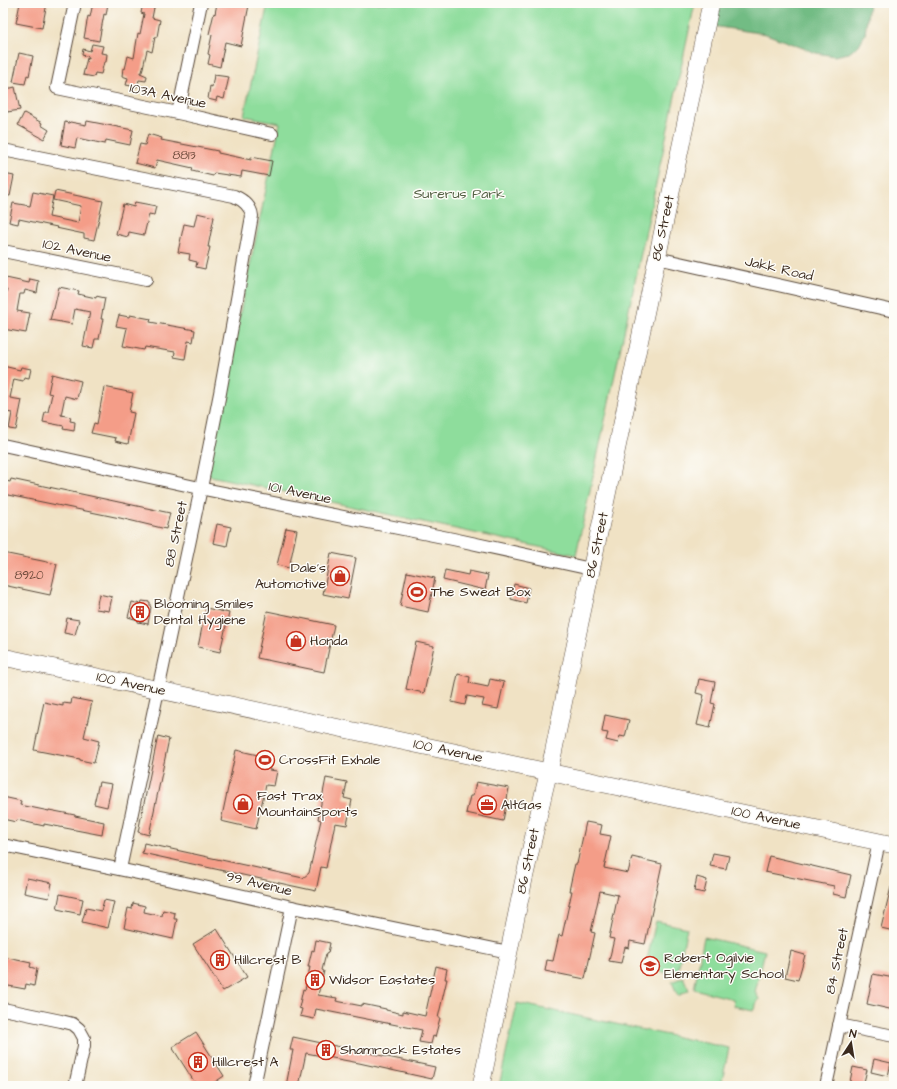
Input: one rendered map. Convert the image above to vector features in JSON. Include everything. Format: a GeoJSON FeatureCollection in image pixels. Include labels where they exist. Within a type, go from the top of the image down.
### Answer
{"type":"FeatureCollection","features":[{"type":"Feature","properties":{"kind":"main road","name":"86 Street"},"geometry":{"type":"LineString","coordinates":[[481,1086],[549,772],[711,3]]}},
{"type":"Feature","properties":{"kind":"main road","name":"100 Avenue"},"geometry":{"type":"LineString","coordinates":[[3,657],[886,844]]}},
{"type":"Feature","properties":{"kind":"street","name":"103A Avenue"},"geometry":{"type":"LineString","coordinates":[[75,3],[57,88],[178,112],[272,134]]}},
{"type":"Feature","properties":{"kind":"street"},"geometry":{"type":"LineString","coordinates":[[178,112],[202,3]]}},
{"type":"Feature","properties":{"kind":"street","name":"88 Street"},"geometry":{"type":"LineString","coordinates":[[3,150],[234,196],[247,204],[252,212],[202,488],[120,870]]}},
{"type":"Feature","properties":{"kind":"street","name":"102 Avenue"},"geometry":{"type":"LineString","coordinates":[[3,251],[146,280]]}},
{"type":"Feature","properties":{"kind":"street","name":"Jakk Road"},"geometry":{"type":"LineString","coordinates":[[657,258],[894,311]]}},
{"type":"Feature","properties":{"kind":"street","name":"101 Avenue"},"geometry":{"type":"LineString","coordinates":[[3,445],[592,569]]}},
{"type":"Feature","properties":{"kind":"street","name":"84 Street"},"geometry":{"type":"LineString","coordinates":[[826,1086],[839,1025],[886,844]]}},
{"type":"Feature","properties":{"kind":"street","name":"99 Avenue"},"geometry":{"type":"LineString","coordinates":[[3,845],[509,952]]}},
{"type":"Feature","properties":{"kind":"street"},"geometry":{"type":"LineString","coordinates":[[254,1086],[292,907]]}},
{"type":"Feature","properties":{"kind":"street"},"geometry":{"type":"LineString","coordinates":[[3,1009],[62,1021],[73,1024],[79,1029],[84,1038],[84,1046],[75,1086]]}},
{"type":"Feature","properties":{"kind":"street"},"geometry":{"type":"LineString","coordinates":[[839,1025],[894,1036]]}},
{"type":"Feature","properties":{"kind":"green space","name":"Surerus Park"},"geometry":{"type":"Polygon","coordinates":[[[268,3],[695,3],[576,555],[206,475],[280,123],[244,116],[268,3]]]}},
{"type":"Feature","properties":{"kind":"green space"},"geometry":{"type":"Polygon","coordinates":[[[716,3],[869,3],[865,34],[859,45],[849,53],[834,56],[816,53],[766,34],[712,26],[716,3]]]}},
{"type":"Feature","properties":{"kind":"green space"},"geometry":{"type":"Polygon","coordinates":[[[656,921],[687,928],[677,975],[645,968],[656,921]]]}},
{"type":"Feature","properties":{"kind":"green space"},"geometry":{"type":"Polygon","coordinates":[[[704,937],[765,951],[755,992],[759,999],[753,1010],[734,1006],[733,999],[694,989],[704,937]]]}},
{"type":"Feature","properties":{"kind":"green space"},"geometry":{"type":"Polygon","coordinates":[[[683,977],[689,990],[678,996],[672,982],[683,977]]]}},
{"type":"Feature","properties":{"kind":"green space"},"geometry":{"type":"Polygon","coordinates":[[[517,1003],[729,1048],[721,1086],[499,1086],[517,1003]]]}},
{"type":"Feature","properties":{"kind":"building"},"geometry":{"type":"Polygon","coordinates":[[[20,3],[47,3],[42,28],[16,23],[20,3]]]}},
{"type":"Feature","properties":{"kind":"building"},"geometry":{"type":"Polygon","coordinates":[[[93,3],[108,3],[106,15],[104,14],[99,41],[84,38],[88,16],[90,17],[93,3]]]}},
{"type":"Feature","properties":{"kind":"building"},"geometry":{"type":"Polygon","coordinates":[[[143,3],[155,3],[152,18],[160,20],[157,37],[155,37],[152,52],[147,50],[142,72],[140,72],[147,76],[146,81],[139,80],[137,87],[126,85],[128,78],[122,76],[123,68],[125,69],[128,56],[134,58],[138,33],[140,34],[144,14],[141,13],[143,3]]]}},
{"type":"Feature","properties":{"kind":"building"},"geometry":{"type":"Polygon","coordinates":[[[217,3],[238,3],[249,5],[241,46],[225,42],[220,67],[208,64],[210,55],[208,54],[212,35],[209,34],[217,3]]]}},
{"type":"Feature","properties":{"kind":"building"},"geometry":{"type":"Polygon","coordinates":[[[92,44],[103,46],[101,53],[107,54],[106,62],[104,62],[101,74],[95,73],[94,77],[83,75],[87,58],[89,59],[89,57],[82,55],[83,49],[90,51],[92,44]]]}},
{"type":"Feature","properties":{"kind":"building"},"geometry":{"type":"Polygon","coordinates":[[[19,53],[33,56],[29,76],[27,75],[25,84],[13,82],[19,53]]]}},
{"type":"Feature","properties":{"kind":"building"},"geometry":{"type":"Polygon","coordinates":[[[214,75],[229,77],[224,99],[217,97],[216,101],[208,99],[210,86],[212,87],[214,75]]]}},
{"type":"Feature","properties":{"kind":"building"},"geometry":{"type":"Polygon","coordinates":[[[15,87],[20,110],[7,112],[3,90],[15,87]]]}},
{"type":"Feature","properties":{"kind":"building"},"geometry":{"type":"Polygon","coordinates":[[[24,113],[42,123],[41,125],[49,130],[44,139],[18,125],[24,113]]]}},
{"type":"Feature","properties":{"kind":"building"},"geometry":{"type":"Polygon","coordinates":[[[87,121],[133,130],[130,145],[106,140],[105,144],[77,138],[75,148],[61,145],[65,122],[86,125],[87,121]]]}},
{"type":"Feature","properties":{"kind":"building"},"geometry":{"type":"Polygon","coordinates":[[[148,134],[162,138],[161,140],[218,151],[218,153],[251,160],[251,157],[272,161],[269,176],[242,171],[241,177],[214,173],[213,176],[192,171],[193,168],[157,160],[155,168],[135,163],[140,144],[145,145],[148,134]]]}},
{"type":"Feature","properties":{"kind":"building"},"geometry":{"type":"Polygon","coordinates":[[[4,174],[14,176],[10,196],[3,195],[4,174]]]}},
{"type":"Feature","properties":{"kind":"building"},"geometry":{"type":"Polygon","coordinates":[[[55,191],[103,201],[94,240],[84,238],[84,234],[56,228],[57,227],[19,219],[18,224],[9,222],[13,203],[30,206],[33,192],[53,196],[49,217],[78,223],[81,206],[53,200],[55,191]]]}},
{"type":"Feature","properties":{"kind":"building"},"geometry":{"type":"Polygon","coordinates":[[[135,202],[156,206],[154,215],[149,214],[144,235],[129,232],[128,237],[116,234],[123,204],[134,207],[135,202]]]}},
{"type":"Feature","properties":{"kind":"building"},"geometry":{"type":"Polygon","coordinates":[[[197,213],[214,217],[205,269],[196,267],[197,262],[189,260],[190,254],[178,252],[184,224],[194,226],[197,213]]]}},
{"type":"Feature","properties":{"kind":"building"},"geometry":{"type":"Polygon","coordinates":[[[6,278],[29,283],[30,279],[39,281],[37,293],[25,290],[24,294],[20,294],[17,311],[30,313],[26,333],[3,329],[3,307],[7,290],[4,289],[6,278]]]}},
{"type":"Feature","properties":{"kind":"building"},"geometry":{"type":"Polygon","coordinates":[[[59,287],[79,291],[78,294],[96,298],[96,296],[105,298],[99,339],[95,339],[93,348],[83,346],[90,312],[75,309],[72,324],[50,320],[59,287]]]}},
{"type":"Feature","properties":{"kind":"building"},"geometry":{"type":"Polygon","coordinates":[[[119,315],[129,317],[130,315],[151,319],[150,322],[195,330],[193,342],[188,341],[185,359],[174,357],[175,352],[145,347],[144,350],[123,346],[127,328],[116,326],[119,315]]]}},
{"type":"Feature","properties":{"kind":"building"},"geometry":{"type":"Polygon","coordinates":[[[3,366],[20,370],[21,367],[31,369],[29,378],[24,377],[23,381],[14,379],[10,398],[22,400],[16,430],[9,429],[12,413],[3,413],[3,366]]]}},
{"type":"Feature","properties":{"kind":"building"},"geometry":{"type":"Polygon","coordinates":[[[52,374],[81,381],[77,399],[65,396],[61,415],[71,417],[70,421],[75,422],[74,431],[63,429],[64,426],[43,422],[45,412],[48,412],[52,394],[48,393],[52,374]]]}},
{"type":"Feature","properties":{"kind":"building"},"geometry":{"type":"Polygon","coordinates":[[[104,387],[133,393],[129,412],[134,413],[128,444],[115,441],[116,438],[91,433],[94,423],[97,424],[104,387]]]}},
{"type":"Feature","properties":{"kind":"building"},"geometry":{"type":"Polygon","coordinates":[[[11,479],[170,513],[166,529],[3,494],[3,480],[10,482],[11,479]]]}},
{"type":"Feature","properties":{"kind":"building"},"geometry":{"type":"Polygon","coordinates":[[[217,524],[231,527],[227,546],[213,543],[217,524]]]}},
{"type":"Feature","properties":{"kind":"building"},"geometry":{"type":"Polygon","coordinates":[[[286,528],[297,530],[289,568],[277,565],[286,528]]]}},
{"type":"Feature","properties":{"kind":"building"},"geometry":{"type":"Polygon","coordinates":[[[3,553],[57,564],[50,595],[3,585],[3,553]]]}},
{"type":"Feature","properties":{"kind":"building","name":"Dale's Automotive"},"geometry":{"type":"Polygon","coordinates":[[[331,553],[356,558],[348,599],[323,594],[331,553]]]}},
{"type":"Feature","properties":{"kind":"building"},"geometry":{"type":"Polygon","coordinates":[[[445,570],[468,575],[469,571],[488,575],[485,590],[443,580],[445,570]]]}},
{"type":"Feature","properties":{"kind":"building","name":"The Sweat Box"},"geometry":{"type":"Polygon","coordinates":[[[407,572],[435,578],[428,612],[400,606],[407,572]]]}},
{"type":"Feature","properties":{"kind":"building"},"geometry":{"type":"Polygon","coordinates":[[[514,584],[529,588],[526,603],[511,599],[514,584]]]}},
{"type":"Feature","properties":{"kind":"building"},"geometry":{"type":"Polygon","coordinates":[[[99,594],[112,597],[109,611],[96,609],[99,594]]]}},
{"type":"Feature","properties":{"kind":"building","name":"Blooming Smiles Dental Hygiene"},"geometry":{"type":"Polygon","coordinates":[[[142,601],[150,602],[151,607],[148,624],[138,622],[138,620],[128,617],[132,602],[141,604],[142,601]]]}},
{"type":"Feature","properties":{"kind":"building"},"geometry":{"type":"Polygon","coordinates":[[[206,608],[229,613],[220,652],[198,647],[206,608]]]}},
{"type":"Feature","properties":{"kind":"building","name":"Honda"},"geometry":{"type":"Polygon","coordinates":[[[267,611],[334,625],[324,672],[257,658],[267,611]]]}},
{"type":"Feature","properties":{"kind":"building"},"geometry":{"type":"Polygon","coordinates":[[[67,618],[79,620],[75,635],[64,633],[67,618]]]}},
{"type":"Feature","properties":{"kind":"building"},"geometry":{"type":"Polygon","coordinates":[[[416,642],[434,646],[424,693],[406,689],[416,642]]]}},
{"type":"Feature","properties":{"kind":"building"},"geometry":{"type":"Polygon","coordinates":[[[458,674],[470,677],[469,683],[488,687],[490,679],[504,682],[498,709],[482,706],[484,699],[467,696],[465,705],[452,702],[458,674]]]}},
{"type":"Feature","properties":{"kind":"building"},"geometry":{"type":"Polygon","coordinates":[[[699,679],[715,682],[711,703],[715,704],[710,728],[697,725],[704,695],[696,693],[699,679]]]}},
{"type":"Feature","properties":{"kind":"building"},"geometry":{"type":"Polygon","coordinates":[[[72,698],[92,702],[84,737],[99,741],[94,763],[34,750],[44,702],[63,706],[63,703],[71,704],[72,698]]]}},
{"type":"Feature","properties":{"kind":"building"},"geometry":{"type":"Polygon","coordinates":[[[605,715],[629,720],[625,737],[620,736],[618,743],[606,740],[608,733],[602,732],[605,715]]]}},
{"type":"Feature","properties":{"kind":"building"},"geometry":{"type":"Polygon","coordinates":[[[158,736],[169,739],[149,835],[138,832],[158,736]]]}},
{"type":"Feature","properties":{"kind":"building","name":"Fast Trax MountainSports"},"geometry":{"type":"Polygon","coordinates":[[[236,750],[271,758],[269,770],[277,771],[274,786],[266,785],[256,829],[221,821],[236,750]]]}},
{"type":"Feature","properties":{"kind":"building"},"geometry":{"type":"Polygon","coordinates":[[[326,778],[347,782],[344,798],[352,800],[347,825],[335,823],[326,868],[321,867],[316,891],[142,853],[144,843],[303,878],[309,873],[321,820],[318,819],[326,778]]]}},
{"type":"Feature","properties":{"kind":"building"},"geometry":{"type":"Polygon","coordinates":[[[99,782],[112,784],[107,807],[94,804],[99,782]]]}},
{"type":"Feature","properties":{"kind":"building","name":"AltGas"},"geometry":{"type":"Polygon","coordinates":[[[476,782],[509,788],[503,821],[466,813],[470,796],[473,796],[476,782]]]}},
{"type":"Feature","properties":{"kind":"building"},"geometry":{"type":"Polygon","coordinates":[[[3,797],[21,801],[20,805],[104,822],[102,835],[44,824],[44,826],[17,820],[16,822],[3,819],[3,797]]]}},
{"type":"Feature","properties":{"kind":"building"},"geometry":{"type":"Polygon","coordinates":[[[586,822],[602,825],[600,834],[611,836],[604,868],[628,873],[632,857],[662,864],[645,944],[630,941],[629,948],[625,947],[621,963],[609,961],[614,939],[609,938],[618,895],[600,891],[591,932],[595,933],[585,979],[545,971],[547,960],[553,961],[559,935],[562,936],[572,891],[569,891],[575,864],[577,864],[586,822]]]}},
{"type":"Feature","properties":{"kind":"building"},"geometry":{"type":"Polygon","coordinates":[[[713,853],[729,856],[726,869],[710,866],[713,853]]]}},
{"type":"Feature","properties":{"kind":"building"},"geometry":{"type":"Polygon","coordinates":[[[769,856],[851,875],[846,897],[833,894],[834,886],[765,872],[769,856]]]}},
{"type":"Feature","properties":{"kind":"building"},"geometry":{"type":"Polygon","coordinates":[[[697,877],[707,880],[704,893],[694,891],[697,877]]]}},
{"type":"Feature","properties":{"kind":"building"},"geometry":{"type":"Polygon","coordinates":[[[27,878],[52,883],[49,898],[24,893],[27,878]]]}},
{"type":"Feature","properties":{"kind":"building"},"geometry":{"type":"Polygon","coordinates":[[[891,887],[894,887],[894,931],[881,928],[891,887]]]}},
{"type":"Feature","properties":{"kind":"building"},"geometry":{"type":"Polygon","coordinates":[[[60,894],[83,899],[80,914],[57,909],[60,894]]]}},
{"type":"Feature","properties":{"kind":"building"},"geometry":{"type":"Polygon","coordinates":[[[104,900],[114,902],[108,928],[82,922],[86,908],[101,911],[104,900]]]}},
{"type":"Feature","properties":{"kind":"building"},"geometry":{"type":"Polygon","coordinates":[[[133,903],[145,906],[144,912],[162,916],[163,910],[175,913],[174,919],[177,919],[173,939],[124,928],[128,908],[132,909],[133,903]]]}},
{"type":"Feature","properties":{"kind":"building","name":"Hillcrest B"},"geometry":{"type":"Polygon","coordinates":[[[217,929],[247,977],[223,991],[193,944],[217,929]]]}},
{"type":"Feature","properties":{"kind":"building"},"geometry":{"type":"Polygon","coordinates":[[[316,940],[330,943],[322,970],[324,971],[318,995],[337,998],[336,1001],[362,1006],[362,1004],[403,1014],[403,1011],[425,1016],[436,966],[447,969],[445,979],[447,979],[438,1018],[440,1018],[435,1037],[433,1036],[431,1044],[419,1042],[422,1030],[316,1009],[314,1019],[300,1016],[302,1009],[299,1008],[303,989],[305,990],[310,967],[308,967],[312,950],[314,951],[316,940]]]}},
{"type":"Feature","properties":{"kind":"building"},"geometry":{"type":"Polygon","coordinates":[[[791,951],[805,955],[798,980],[785,977],[791,951]]]}},
{"type":"Feature","properties":{"kind":"building"},"geometry":{"type":"Polygon","coordinates":[[[3,957],[31,963],[30,967],[37,969],[34,986],[26,984],[25,989],[3,985],[3,957]]]}},
{"type":"Feature","properties":{"kind":"building"},"geometry":{"type":"Polygon","coordinates":[[[873,974],[894,978],[894,1010],[867,1004],[873,974]]]}},
{"type":"Feature","properties":{"kind":"building","name":"Hillcrest A"},"geometry":{"type":"Polygon","coordinates":[[[196,1032],[224,1076],[209,1086],[197,1086],[172,1047],[196,1032]]]}},
{"type":"Feature","properties":{"kind":"building"},"geometry":{"type":"Polygon","coordinates":[[[293,1037],[435,1067],[432,1079],[306,1053],[299,1086],[286,1086],[293,1050],[290,1050],[293,1037]]]}},
{"type":"Feature","properties":{"kind":"building"},"geometry":{"type":"Polygon","coordinates":[[[874,1059],[891,1063],[888,1076],[871,1072],[874,1059]]]}},
{"type":"Feature","properties":{"kind":"building"},"geometry":{"type":"Polygon","coordinates":[[[853,1067],[867,1070],[863,1086],[849,1086],[853,1067]]]}},
{"type":"Feature","properties":{"kind":"place","name":"Dale's Automotive"},"geometry":{"type":"Point","coordinates":[340,576]}},
{"type":"Feature","properties":{"kind":"place","name":"The Sweat Box"},"geometry":{"type":"Point","coordinates":[417,592]}},
{"type":"Feature","properties":{"kind":"place","name":"Blooming Smiles Dental Hygiene"},"geometry":{"type":"Point","coordinates":[140,612]}},
{"type":"Feature","properties":{"kind":"place","name":"Honda"},"geometry":{"type":"Point","coordinates":[296,641]}},
{"type":"Feature","properties":{"kind":"place","name":"CrossFit Exhale"},"geometry":{"type":"Point","coordinates":[265,760]}},
{"type":"Feature","properties":{"kind":"place","name":"Fast Trax MountainSports"},"geometry":{"type":"Point","coordinates":[243,804]}},
{"type":"Feature","properties":{"kind":"place","name":"AltGas"},"geometry":{"type":"Point","coordinates":[487,805]}},
{"type":"Feature","properties":{"kind":"place","name":"Hillcrest B"},"geometry":{"type":"Point","coordinates":[220,960]}},
{"type":"Feature","properties":{"kind":"place","name":"Robert Ogilvie Elementary School"},"geometry":{"type":"Point","coordinates":[650,966]}},
{"type":"Feature","properties":{"kind":"place","name":"Widsor Eastates"},"geometry":{"type":"Point","coordinates":[315,980]}},
{"type":"Feature","properties":{"kind":"place","name":"Shamrock Estates"},"geometry":{"type":"Point","coordinates":[326,1050]}},
{"type":"Feature","properties":{"kind":"place","name":"Hillcrest A"},"geometry":{"type":"Point","coordinates":[198,1062]}}]}
